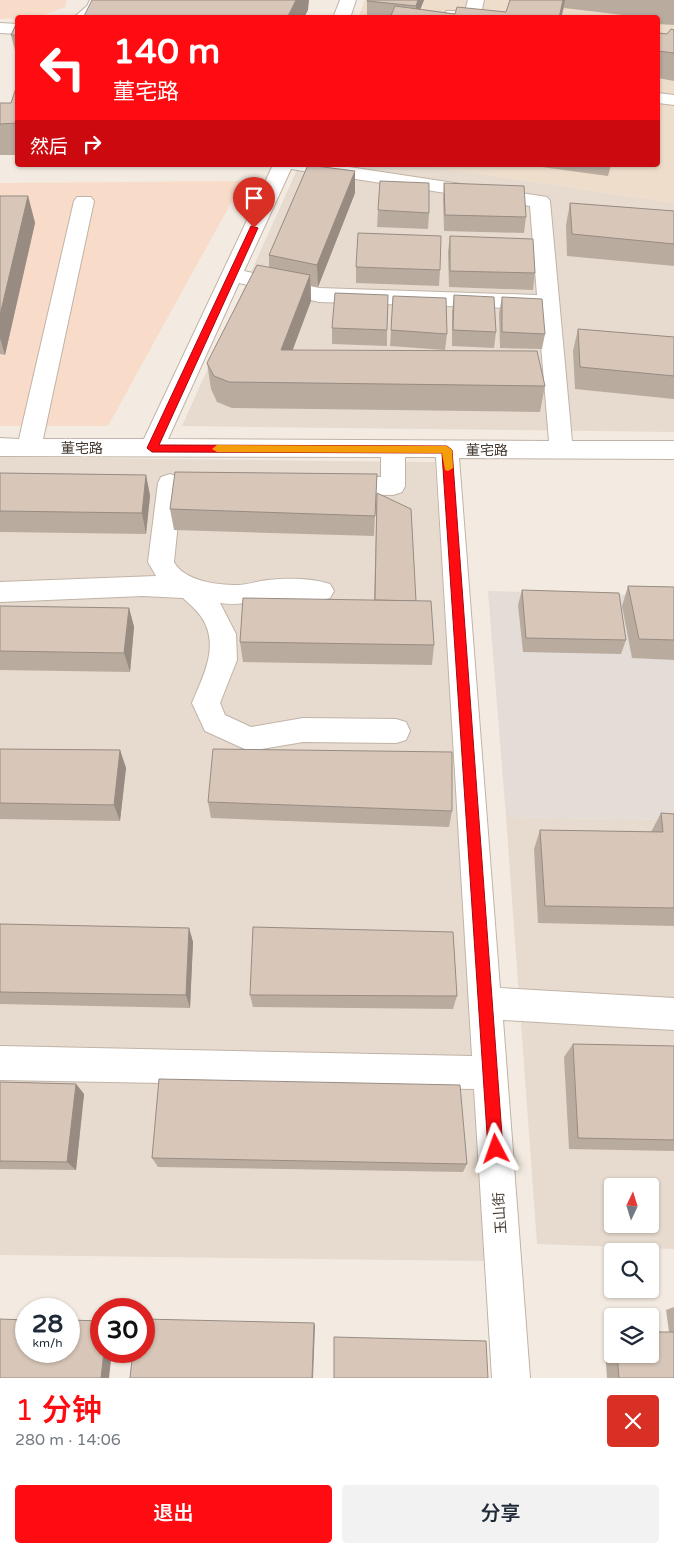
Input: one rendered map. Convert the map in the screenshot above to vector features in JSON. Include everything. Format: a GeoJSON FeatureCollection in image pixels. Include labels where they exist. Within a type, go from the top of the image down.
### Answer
{"type":"FeatureCollection","features":[{"type":"Feature","properties":{"kind":"street"},"geometry":{"type":"LineString","coordinates":[[85,15],[94,9],[98,0]]}},
{"type":"Feature","properties":{"kind":"street"},"geometry":{"type":"LineString","coordinates":[[342,15],[348,0]]}},
{"type":"Feature","properties":{"kind":"street"},"geometry":{"type":"LineString","coordinates":[[472,15],[476,0]]}},
{"type":"Feature","properties":{"kind":"street"},"geometry":{"type":"LineString","coordinates":[[0,28],[15,29]]}},
{"type":"Feature","properties":{"kind":"street"},"geometry":{"type":"LineString","coordinates":[[660,98],[674,100]]}},
{"type":"Feature","properties":{"kind":"street"},"geometry":{"type":"LineString","coordinates":[[152,448],[282,167]]}},
{"type":"Feature","properties":{"kind":"street"},"geometry":{"type":"LineString","coordinates":[[310,167],[540,201],[561,449]]}},
{"type":"Feature","properties":{"kind":"street"},"geometry":{"type":"LineString","coordinates":[[29,447],[84,201]]}},
{"type":"Feature","properties":{"kind":"street"},"geometry":{"type":"LineString","coordinates":[[232,276],[319,295],[548,302]]}},
{"type":"Feature","properties":{"kind":"street","name":"董宅路"},"geometry":{"type":"LineString","coordinates":[[0,447],[674,450]]}},
{"type":"Feature","properties":{"kind":"street"},"geometry":{"type":"LineString","coordinates":[[316,485],[393,486],[393,450]]}},
{"type":"Feature","properties":{"kind":"street","name":"玉山街"},"geometry":{"type":"LineString","coordinates":[[447,450],[511,1378]]}},
{"type":"Feature","properties":{"kind":"street"},"geometry":{"type":"LineString","coordinates":[[170,483],[161,562],[168,575],[188,588],[211,610],[223,634],[223,660],[206,702],[216,723],[249,738],[303,730],[396,731]]}},
{"type":"Feature","properties":{"kind":"street"},"geometry":{"type":"LineString","coordinates":[[0,592],[143,586],[188,588],[237,596],[269,590],[320,590]]}},
{"type":"Feature","properties":{"kind":"street"},"geometry":{"type":"LineString","coordinates":[[486,1003],[674,1014]]}},
{"type":"Feature","properties":{"kind":"street"},"geometry":{"type":"LineString","coordinates":[[0,1064],[490,1073]]}},
{"type":"Feature","properties":{"kind":"shaded area"},"geometry":{"type":"Polygon","coordinates":[[[0,0],[67,0],[65,7],[44,15],[15,15],[15,18],[0,19],[0,0]]]}},
{"type":"Feature","properties":{"kind":"shaded area"},"geometry":{"type":"Polygon","coordinates":[[[365,0],[674,0],[674,203],[435,167],[660,167],[660,15],[359,15],[365,0]]]}},
{"type":"Feature","properties":{"kind":"shaded area"},"geometry":{"type":"Polygon","coordinates":[[[298,167],[435,167],[674,203],[674,432],[182,426],[298,167]]]}},
{"type":"Feature","properties":{"kind":"shaded area"},"geometry":{"type":"Polygon","coordinates":[[[243,181],[108,426],[0,426],[0,183],[243,181]]]}},
{"type":"Feature","properties":{"kind":"shaded area"},"geometry":{"type":"Polygon","coordinates":[[[0,457],[435,462],[487,1261],[0,1255],[0,457]]]}},
{"type":"Feature","properties":{"kind":"shaded area"},"geometry":{"type":"Polygon","coordinates":[[[488,591],[674,596],[674,820],[506,817],[488,591]]]}},
{"type":"Feature","properties":{"kind":"shaded area"},"geometry":{"type":"Polygon","coordinates":[[[506,817],[674,820],[674,1249],[659,1248],[659,1243],[604,1243],[604,1246],[537,1244],[506,817]]]}},
{"type":"Feature","properties":{"kind":"building"},"geometry":{"type":"Polygon","coordinates":[[[92,0],[296,0],[288,15],[84,15],[92,0]]]}},
{"type":"Feature","properties":{"kind":"building"},"geometry":{"type":"Polygon","coordinates":[[[368,0],[418,0],[416,6],[368,0]]]}},
{"type":"Feature","properties":{"kind":"building"},"geometry":{"type":"Polygon","coordinates":[[[510,0],[563,0],[560,15],[391,15],[395,6],[455,14],[457,7],[506,12],[510,0]]]}},
{"type":"Feature","properties":{"kind":"building"},"geometry":{"type":"Polygon","coordinates":[[[15,26],[15,35],[11,35],[15,26]]]}},
{"type":"Feature","properties":{"kind":"building"},"geometry":{"type":"Polygon","coordinates":[[[671,29],[674,30],[674,53],[660,51],[660,33],[667,34],[671,29]]]}},
{"type":"Feature","properties":{"kind":"building"},"geometry":{"type":"Polygon","coordinates":[[[15,91],[15,123],[0,124],[0,103],[11,103],[15,91]]]}},
{"type":"Feature","properties":{"kind":"building"},"geometry":{"type":"Polygon","coordinates":[[[307,167],[355,171],[317,265],[269,255],[307,167]]]}},
{"type":"Feature","properties":{"kind":"building"},"geometry":{"type":"Polygon","coordinates":[[[380,181],[429,183],[429,213],[378,210],[380,181]]]}},
{"type":"Feature","properties":{"kind":"building"},"geometry":{"type":"Polygon","coordinates":[[[444,183],[524,186],[526,217],[445,215],[444,183]]]}},
{"type":"Feature","properties":{"kind":"building"},"geometry":{"type":"Polygon","coordinates":[[[0,196],[28,196],[0,315],[0,196]]]}},
{"type":"Feature","properties":{"kind":"building"},"geometry":{"type":"Polygon","coordinates":[[[570,203],[674,211],[674,244],[572,234],[570,203]]]}},
{"type":"Feature","properties":{"kind":"building"},"geometry":{"type":"Polygon","coordinates":[[[358,233],[441,236],[440,270],[356,267],[358,233]]]}},
{"type":"Feature","properties":{"kind":"building"},"geometry":{"type":"Polygon","coordinates":[[[450,236],[533,239],[535,273],[450,271],[450,236]]]}},
{"type":"Feature","properties":{"kind":"building"},"geometry":{"type":"Polygon","coordinates":[[[257,265],[310,275],[281,350],[537,351],[545,386],[229,382],[214,376],[207,363],[257,265]]]}},
{"type":"Feature","properties":{"kind":"building"},"geometry":{"type":"Polygon","coordinates":[[[335,293],[388,295],[387,330],[332,328],[335,293]]]}},
{"type":"Feature","properties":{"kind":"building"},"geometry":{"type":"Polygon","coordinates":[[[454,295],[494,297],[496,332],[453,330],[454,295]]]}},
{"type":"Feature","properties":{"kind":"building"},"geometry":{"type":"Polygon","coordinates":[[[393,296],[446,298],[447,334],[391,330],[393,296]]]}},
{"type":"Feature","properties":{"kind":"building"},"geometry":{"type":"Polygon","coordinates":[[[502,297],[542,299],[545,334],[502,332],[502,297]]]}},
{"type":"Feature","properties":{"kind":"building"},"geometry":{"type":"Polygon","coordinates":[[[578,329],[674,337],[674,376],[580,367],[578,329]]]}},
{"type":"Feature","properties":{"kind":"building"},"geometry":{"type":"Polygon","coordinates":[[[175,472],[377,474],[375,516],[170,509],[175,472]]]}},
{"type":"Feature","properties":{"kind":"building"},"geometry":{"type":"Polygon","coordinates":[[[0,473],[146,475],[142,513],[0,511],[0,473]]]}},
{"type":"Feature","properties":{"kind":"building"},"geometry":{"type":"Polygon","coordinates":[[[377,493],[411,509],[416,601],[375,600],[377,493]]]}},
{"type":"Feature","properties":{"kind":"building"},"geometry":{"type":"Polygon","coordinates":[[[628,586],[674,587],[674,640],[639,639],[628,586]]]}},
{"type":"Feature","properties":{"kind":"building"},"geometry":{"type":"Polygon","coordinates":[[[522,590],[619,593],[626,640],[526,638],[522,590]]]}},
{"type":"Feature","properties":{"kind":"building"},"geometry":{"type":"Polygon","coordinates":[[[243,598],[431,601],[434,645],[240,642],[243,598]]]}},
{"type":"Feature","properties":{"kind":"building"},"geometry":{"type":"Polygon","coordinates":[[[0,606],[129,608],[124,653],[0,651],[0,606]]]}},
{"type":"Feature","properties":{"kind":"building"},"geometry":{"type":"Polygon","coordinates":[[[0,749],[120,750],[114,805],[0,803],[0,749]]]}},
{"type":"Feature","properties":{"kind":"building"},"geometry":{"type":"Polygon","coordinates":[[[213,749],[452,752],[452,811],[208,802],[213,749]]]}},
{"type":"Feature","properties":{"kind":"building"},"geometry":{"type":"Polygon","coordinates":[[[661,813],[674,814],[674,908],[545,906],[540,830],[663,832],[661,813]]]}},
{"type":"Feature","properties":{"kind":"building"},"geometry":{"type":"Polygon","coordinates":[[[0,924],[189,928],[186,995],[0,992],[0,924]]]}},
{"type":"Feature","properties":{"kind":"building"},"geometry":{"type":"Polygon","coordinates":[[[253,927],[453,932],[457,996],[250,995],[253,927]]]}},
{"type":"Feature","properties":{"kind":"building"},"geometry":{"type":"Polygon","coordinates":[[[573,1044],[674,1046],[674,1140],[578,1138],[573,1044]]]}},
{"type":"Feature","properties":{"kind":"building"},"geometry":{"type":"Polygon","coordinates":[[[159,1079],[460,1085],[467,1164],[152,1158],[159,1079]]]}},
{"type":"Feature","properties":{"kind":"building"},"geometry":{"type":"Polygon","coordinates":[[[0,1082],[76,1084],[67,1162],[0,1161],[0,1082]]]}},
{"type":"Feature","properties":{"kind":"building"},"geometry":{"type":"Polygon","coordinates":[[[0,1319],[15,1320],[15,1363],[80,1363],[80,1320],[90,1321],[90,1363],[103,1363],[101,1378],[0,1378],[0,1319]]]}},
{"type":"Feature","properties":{"kind":"building"},"geometry":{"type":"Polygon","coordinates":[[[155,1319],[314,1323],[312,1378],[130,1378],[132,1363],[155,1363],[155,1319]]]}},
{"type":"Feature","properties":{"kind":"building"},"geometry":{"type":"Polygon","coordinates":[[[659,1332],[674,1332],[674,1378],[619,1378],[618,1363],[659,1363],[659,1332]]]}},
{"type":"Feature","properties":{"kind":"building"},"geometry":{"type":"Polygon","coordinates":[[[334,1337],[486,1341],[488,1378],[334,1378],[334,1337]]]}},
{"type":"Feature","properties":{"kind":"slow traffic"},"geometry":{"type":"LineString","coordinates":[[217,449],[447,450],[448,468]]}},
{"type":"Feature","properties":{"kind":"route"},"geometry":{"type":"LineString","coordinates":[[254,228],[152,448],[447,450],[496,1149]]}}]}
